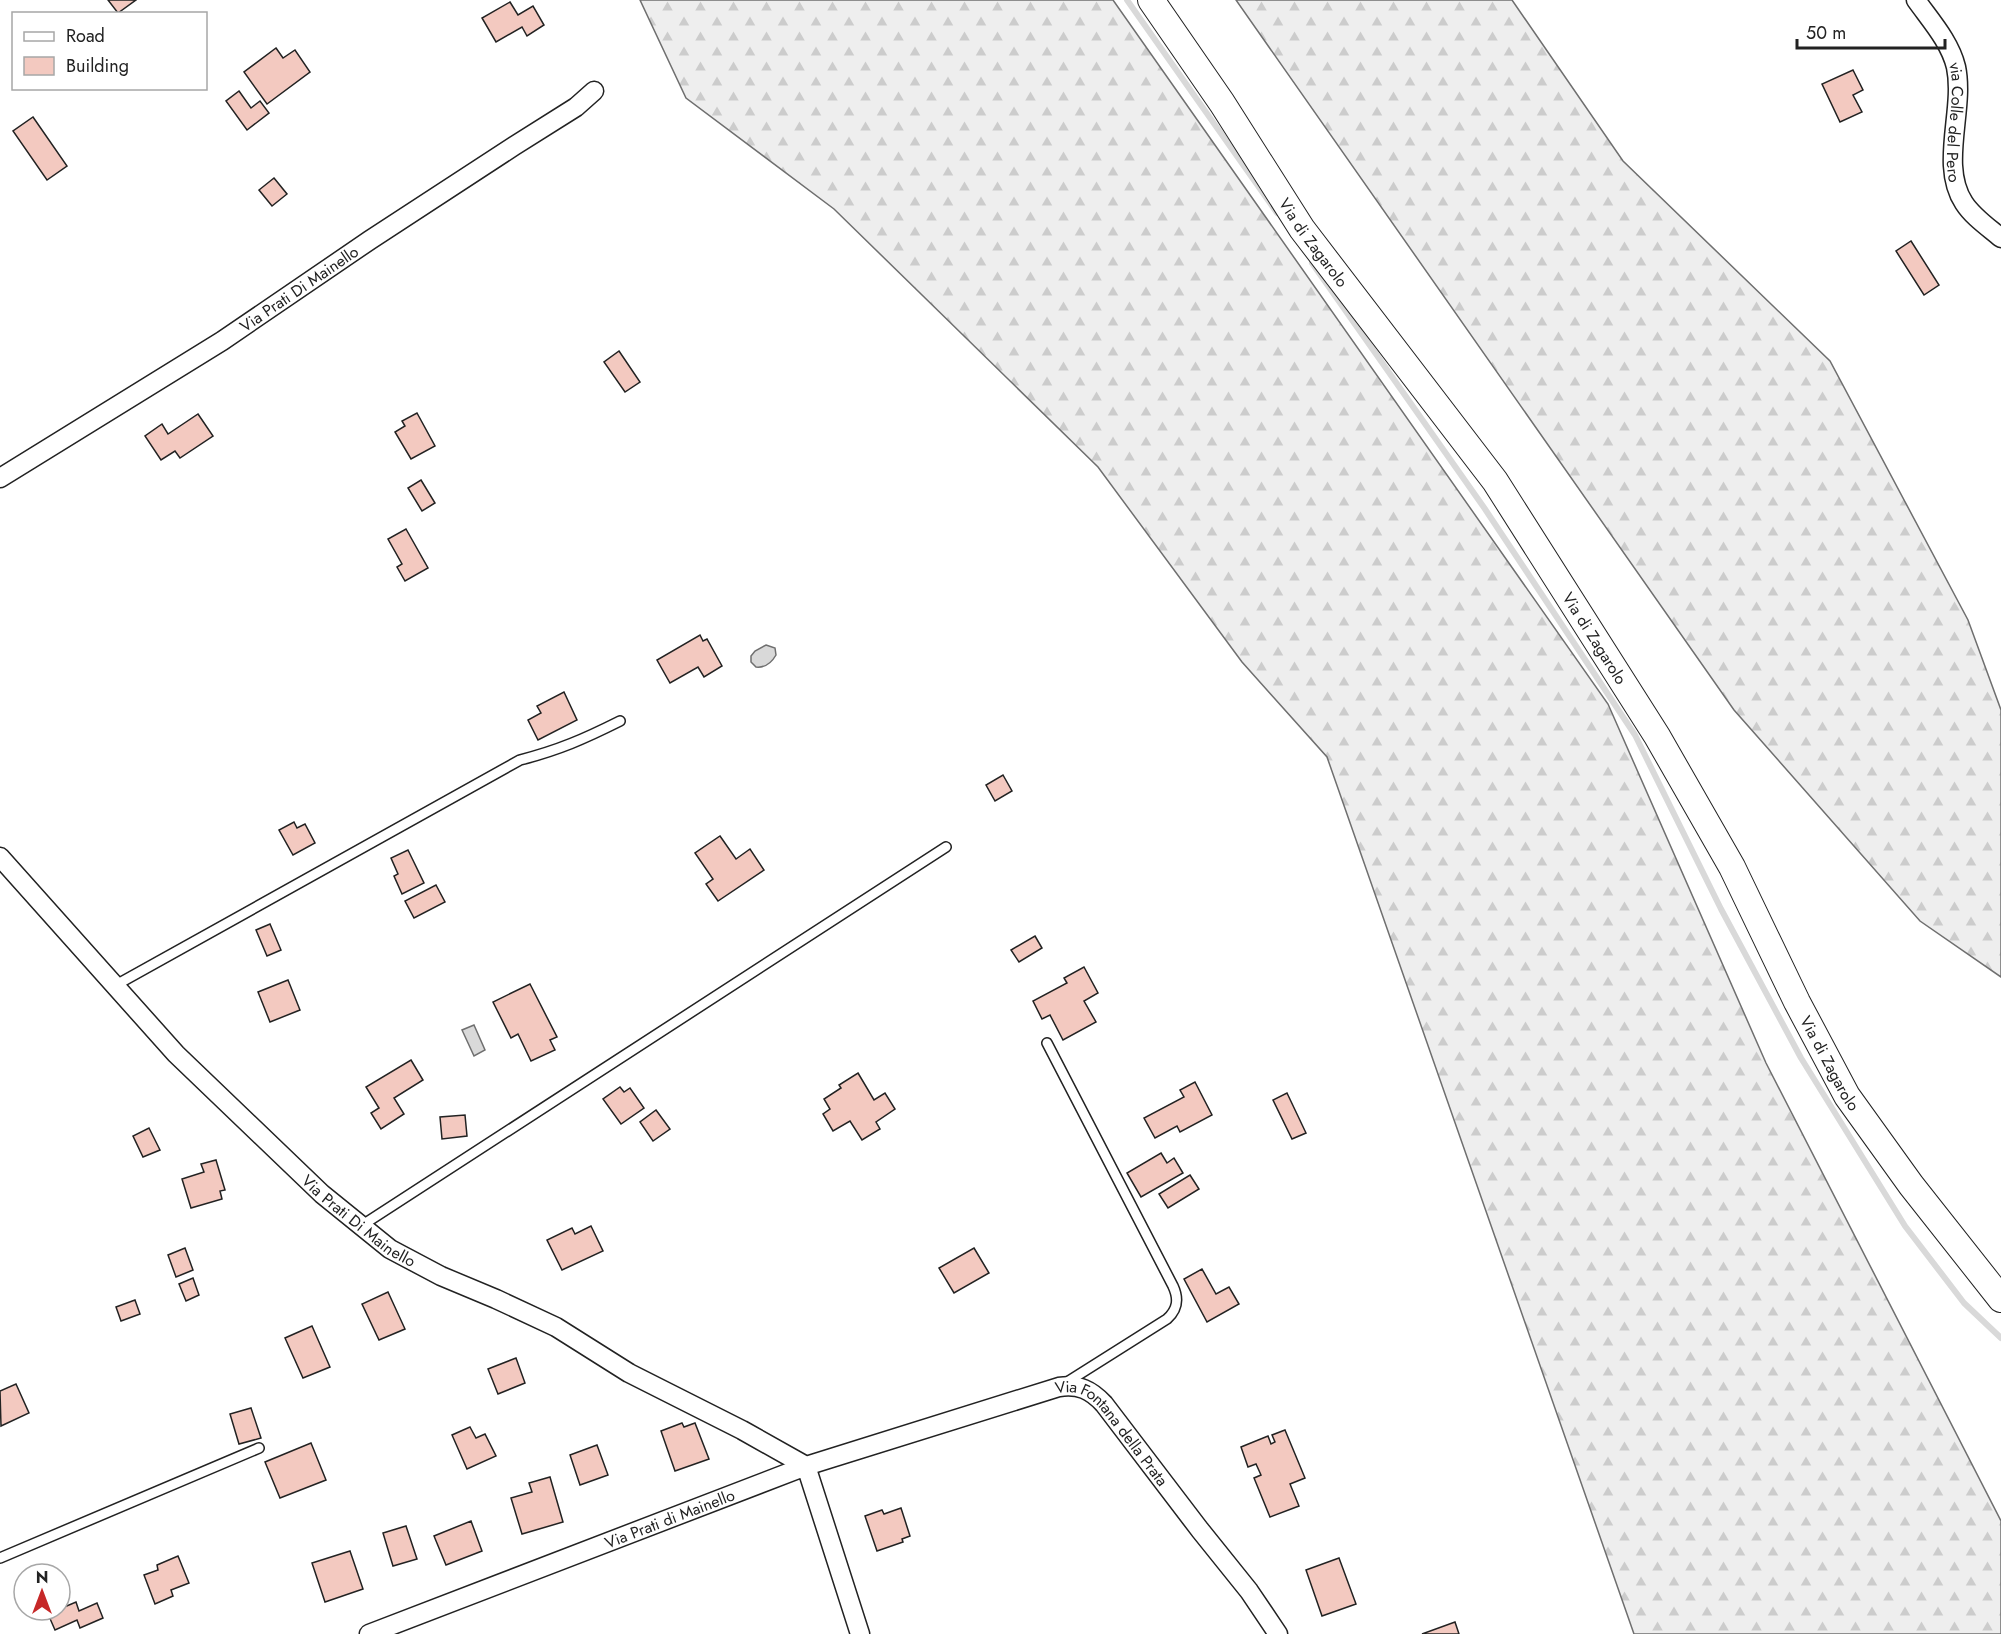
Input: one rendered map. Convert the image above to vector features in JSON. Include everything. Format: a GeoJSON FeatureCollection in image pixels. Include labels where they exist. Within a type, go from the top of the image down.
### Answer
{"type":"FeatureCollection","features":[{"type":"Feature","properties":{"kind":"main road","name":"Via di Zagarolo"},"geometry":{"type":"LineString","coordinates":[[1151,0],[1222,103],[1302,229],[1495,481],[1657,736],[1732,867],[1797,1002],[1847,1096],[1911,1185],[2001,1299]]}},
{"type":"Feature","properties":{"kind":"street","name":"via Colle del Pero"},"geometry":{"type":"LineString","coordinates":[[1916,0],[1943,39],[1956,67],[1959,107],[1953,148],[1953,167],[1957,186],[1964,203],[1978,219],[2001,238]]}},
{"type":"Feature","properties":{"kind":"street","name":"Via Prati Di Mainello"},"geometry":{"type":"LineString","coordinates":[[0,478],[222,341],[379,234],[576,107],[594,91]]}},
{"type":"Feature","properties":{"kind":"street","name":"Via Prati Di Mainello"},"geometry":{"type":"LineString","coordinates":[[0,857],[176,1054],[322,1194],[390,1249],[441,1276],[556,1327],[629,1373],[742,1430],[806,1466]]}},
{"type":"Feature","properties":{"kind":"street","name":"Via Fontana della Prata"},"geometry":{"type":"LineString","coordinates":[[806,1466],[1059,1387],[1085,1388],[1104,1404],[1249,1591],[1278,1634]]}},
{"type":"Feature","properties":{"kind":"street","name":"Via Prati di Mainello"},"geometry":{"type":"LineString","coordinates":[[369,1634],[806,1466]]}},
{"type":"Feature","properties":{"kind":"street"},"geometry":{"type":"LineString","coordinates":[[806,1466],[860,1634]]}},
{"type":"Feature","properties":{"kind":"lane"},"geometry":{"type":"LineString","coordinates":[[116,985],[520,760],[573,744],[620,721]]}},
{"type":"Feature","properties":{"kind":"lane"},"geometry":{"type":"LineString","coordinates":[[361,1226],[946,847]]}},
{"type":"Feature","properties":{"kind":"lane"},"geometry":{"type":"LineString","coordinates":[[1047,1043],[1173,1286],[1177,1299],[1175,1310],[1167,1319],[1059,1387]]}},
{"type":"Feature","properties":{"kind":"lane"},"geometry":{"type":"LineString","coordinates":[[0,1558],[259,1448]]}},
{"type":"Feature","properties":{"kind":"green space"},"geometry":{"type":"Polygon","coordinates":[[[640,0],[1113,0],[1608,704],[1766,1063],[2001,1521],[2001,1634],[1634,1634],[1327,757],[1242,662],[1098,467],[834,209],[686,98],[640,0]]]}},
{"type":"Feature","properties":{"kind":"green space"},"geometry":{"type":"Polygon","coordinates":[[[1236,0],[1512,0],[1623,161],[1830,361],[1968,620],[2001,710],[2001,977],[1920,921],[1734,710],[1236,0]]]}},
{"type":"Feature","properties":{"kind":"shaded area"},"geometry":{"type":"Polygon","coordinates":[[[766,645],[775,648],[776,655],[768,664],[756,667],[751,662],[751,656],[766,645]]]}},
{"type":"Feature","properties":{"kind":"shaded area"},"geometry":{"type":"Polygon","coordinates":[[[474,1025],[485,1050],[474,1056],[462,1030],[474,1025]]]}},
{"type":"Feature","properties":{"kind":"building"},"geometry":{"type":"Polygon","coordinates":[[[108,0],[136,0],[119,12],[108,0]]]}},
{"type":"Feature","properties":{"kind":"building"},"geometry":{"type":"Polygon","coordinates":[[[510,2],[518,15],[533,6],[544,25],[527,36],[522,27],[496,42],[482,18],[510,2]]]}},
{"type":"Feature","properties":{"kind":"building"},"geometry":{"type":"Polygon","coordinates":[[[276,48],[283,58],[295,50],[310,72],[267,104],[244,72],[276,48]]]}},
{"type":"Feature","properties":{"kind":"building"},"geometry":{"type":"Polygon","coordinates":[[[1853,70],[1863,90],[1853,95],[1862,112],[1840,122],[1822,84],[1853,70]]]}},
{"type":"Feature","properties":{"kind":"building"},"geometry":{"type":"Polygon","coordinates":[[[239,91],[251,108],[260,101],[269,113],[247,130],[226,101],[239,91]]]}},
{"type":"Feature","properties":{"kind":"building"},"geometry":{"type":"Polygon","coordinates":[[[33,117],[67,166],[47,180],[13,131],[33,117]]]}},
{"type":"Feature","properties":{"kind":"building"},"geometry":{"type":"Polygon","coordinates":[[[274,178],[287,194],[272,206],[259,190],[274,178]]]}},
{"type":"Feature","properties":{"kind":"building"},"geometry":{"type":"Polygon","coordinates":[[[1911,241],[1939,285],[1924,295],[1896,251],[1911,241]]]}},
{"type":"Feature","properties":{"kind":"building"},"geometry":{"type":"Polygon","coordinates":[[[619,351],[640,382],[625,392],[604,362],[619,351]]]}},
{"type":"Feature","properties":{"kind":"building"},"geometry":{"type":"Polygon","coordinates":[[[417,413],[435,446],[411,459],[395,432],[405,426],[402,421],[417,413]]]}},
{"type":"Feature","properties":{"kind":"building"},"geometry":{"type":"Polygon","coordinates":[[[198,414],[213,436],[180,458],[175,451],[161,460],[145,436],[162,424],[168,434],[198,414]]]}},
{"type":"Feature","properties":{"kind":"building"},"geometry":{"type":"Polygon","coordinates":[[[421,480],[435,503],[422,511],[408,488],[421,480]]]}},
{"type":"Feature","properties":{"kind":"building"},"geometry":{"type":"Polygon","coordinates":[[[406,529],[428,568],[405,581],[397,567],[402,564],[388,539],[406,529]]]}},
{"type":"Feature","properties":{"kind":"building"},"geometry":{"type":"Polygon","coordinates":[[[700,635],[703,641],[707,639],[722,666],[704,677],[698,667],[670,683],[657,660],[700,635]]]}},
{"type":"Feature","properties":{"kind":"building"},"geometry":{"type":"Polygon","coordinates":[[[564,692],[577,720],[538,740],[528,720],[541,713],[537,706],[564,692]]]}},
{"type":"Feature","properties":{"kind":"building"},"geometry":{"type":"Polygon","coordinates":[[[1003,775],[1012,791],[995,801],[986,785],[1003,775]]]}},
{"type":"Feature","properties":{"kind":"building"},"geometry":{"type":"Polygon","coordinates":[[[294,822],[297,828],[305,824],[315,843],[293,855],[279,830],[294,822]]]}},
{"type":"Feature","properties":{"kind":"building"},"geometry":{"type":"Polygon","coordinates":[[[720,836],[736,859],[750,849],[764,870],[718,901],[706,884],[713,879],[695,853],[720,836]]]}},
{"type":"Feature","properties":{"kind":"building"},"geometry":{"type":"Polygon","coordinates":[[[408,850],[424,883],[402,894],[394,876],[398,874],[391,858],[408,850]]]}},
{"type":"Feature","properties":{"kind":"building"},"geometry":{"type":"Polygon","coordinates":[[[436,885],[445,902],[414,918],[405,901],[436,885]]]}},
{"type":"Feature","properties":{"kind":"building"},"geometry":{"type":"Polygon","coordinates":[[[270,924],[281,950],[267,956],[256,930],[270,924]]]}},
{"type":"Feature","properties":{"kind":"building"},"geometry":{"type":"Polygon","coordinates":[[[1035,936],[1042,948],[1019,962],[1011,950],[1035,936]]]}},
{"type":"Feature","properties":{"kind":"building"},"geometry":{"type":"Polygon","coordinates":[[[1084,967],[1098,993],[1084,1001],[1096,1022],[1063,1040],[1050,1015],[1042,1019],[1033,1001],[1067,983],[1064,978],[1084,967]]]}},
{"type":"Feature","properties":{"kind":"building"},"geometry":{"type":"Polygon","coordinates":[[[288,980],[300,1010],[270,1022],[258,992],[288,980]]]}},
{"type":"Feature","properties":{"kind":"building"},"geometry":{"type":"Polygon","coordinates":[[[530,984],[557,1037],[550,1040],[555,1050],[531,1061],[518,1034],[511,1038],[493,1002],[530,984]]]}},
{"type":"Feature","properties":{"kind":"building"},"geometry":{"type":"Polygon","coordinates":[[[411,1060],[423,1080],[394,1098],[404,1114],[381,1129],[371,1113],[379,1108],[366,1087],[411,1060]]]}},
{"type":"Feature","properties":{"kind":"building"},"geometry":{"type":"Polygon","coordinates":[[[858,1073],[874,1100],[885,1093],[895,1109],[876,1122],[880,1129],[862,1140],[850,1121],[833,1131],[823,1114],[830,1109],[824,1099],[841,1088],[839,1085],[858,1073]]]}},
{"type":"Feature","properties":{"kind":"building"},"geometry":{"type":"Polygon","coordinates":[[[1195,1082],[1212,1115],[1180,1132],[1177,1126],[1155,1138],[1144,1118],[1184,1097],[1180,1090],[1195,1082]]]}},
{"type":"Feature","properties":{"kind":"building"},"geometry":{"type":"Polygon","coordinates":[[[620,1087],[624,1092],[630,1088],[644,1108],[621,1124],[603,1099],[620,1087]]]}},
{"type":"Feature","properties":{"kind":"building"},"geometry":{"type":"Polygon","coordinates":[[[1287,1093],[1306,1133],[1292,1139],[1273,1100],[1287,1093]]]}},
{"type":"Feature","properties":{"kind":"building"},"geometry":{"type":"Polygon","coordinates":[[[656,1110],[670,1129],[653,1141],[640,1122],[656,1110]]]}},
{"type":"Feature","properties":{"kind":"building"},"geometry":{"type":"Polygon","coordinates":[[[465,1115],[467,1136],[442,1139],[440,1117],[465,1115]]]}},
{"type":"Feature","properties":{"kind":"building"},"geometry":{"type":"Polygon","coordinates":[[[149,1128],[160,1150],[143,1157],[133,1136],[149,1128]]]}},
{"type":"Feature","properties":{"kind":"building"},"geometry":{"type":"Polygon","coordinates":[[[1161,1153],[1167,1163],[1174,1158],[1183,1173],[1141,1197],[1127,1173],[1161,1153]]]}},
{"type":"Feature","properties":{"kind":"building"},"geometry":{"type":"Polygon","coordinates":[[[216,1160],[225,1190],[220,1191],[222,1199],[191,1208],[182,1179],[204,1172],[201,1164],[216,1160]]]}},
{"type":"Feature","properties":{"kind":"building"},"geometry":{"type":"Polygon","coordinates":[[[1190,1175],[1199,1189],[1168,1208],[1159,1194],[1190,1175]]]}},
{"type":"Feature","properties":{"kind":"building"},"geometry":{"type":"Polygon","coordinates":[[[591,1226],[603,1251],[562,1270],[547,1240],[572,1228],[575,1234],[591,1226]]]}},
{"type":"Feature","properties":{"kind":"building"},"geometry":{"type":"Polygon","coordinates":[[[185,1248],[193,1270],[176,1277],[168,1255],[185,1248]]]}},
{"type":"Feature","properties":{"kind":"building"},"geometry":{"type":"Polygon","coordinates":[[[974,1248],[989,1273],[954,1293],[939,1268],[974,1248]]]}},
{"type":"Feature","properties":{"kind":"building"},"geometry":{"type":"Polygon","coordinates":[[[1202,1269],[1216,1294],[1229,1287],[1239,1304],[1207,1322],[1184,1279],[1202,1269]]]}},
{"type":"Feature","properties":{"kind":"building"},"geometry":{"type":"Polygon","coordinates":[[[193,1278],[199,1295],[186,1301],[179,1284],[193,1278]]]}},
{"type":"Feature","properties":{"kind":"building"},"geometry":{"type":"Polygon","coordinates":[[[388,1292],[405,1329],[379,1340],[362,1304],[388,1292]]]}},
{"type":"Feature","properties":{"kind":"building"},"geometry":{"type":"Polygon","coordinates":[[[135,1300],[140,1314],[121,1321],[116,1307],[135,1300]]]}},
{"type":"Feature","properties":{"kind":"building"},"geometry":{"type":"Polygon","coordinates":[[[312,1326],[330,1367],[303,1378],[285,1338],[312,1326]]]}},
{"type":"Feature","properties":{"kind":"building"},"geometry":{"type":"Polygon","coordinates":[[[516,1358],[525,1383],[498,1394],[488,1369],[516,1358]]]}},
{"type":"Feature","properties":{"kind":"building"},"geometry":{"type":"Polygon","coordinates":[[[16,1384],[29,1413],[1,1426],[0,1391],[16,1384]]]}},
{"type":"Feature","properties":{"kind":"building"},"geometry":{"type":"Polygon","coordinates":[[[251,1408],[261,1438],[239,1444],[230,1414],[251,1408]]]}},
{"type":"Feature","properties":{"kind":"building"},"geometry":{"type":"Polygon","coordinates":[[[682,1423],[684,1427],[695,1423],[709,1459],[675,1471],[661,1431],[682,1423]]]}},
{"type":"Feature","properties":{"kind":"building"},"geometry":{"type":"Polygon","coordinates":[[[470,1427],[476,1438],[485,1434],[496,1456],[467,1469],[452,1435],[470,1427]]]}},
{"type":"Feature","properties":{"kind":"building"},"geometry":{"type":"Polygon","coordinates":[[[1285,1430],[1305,1478],[1290,1484],[1299,1506],[1270,1517],[1254,1478],[1261,1475],[1256,1464],[1248,1467],[1241,1447],[1268,1436],[1271,1444],[1275,1442],[1272,1435],[1285,1430]]]}},
{"type":"Feature","properties":{"kind":"building"},"geometry":{"type":"Polygon","coordinates":[[[311,1443],[326,1480],[280,1498],[265,1462],[311,1443]]]}},
{"type":"Feature","properties":{"kind":"building"},"geometry":{"type":"Polygon","coordinates":[[[597,1445],[608,1475],[580,1485],[570,1455],[597,1445]]]}},
{"type":"Feature","properties":{"kind":"building"},"geometry":{"type":"Polygon","coordinates":[[[550,1477],[563,1522],[522,1534],[511,1498],[532,1492],[529,1483],[550,1477]]]}},
{"type":"Feature","properties":{"kind":"building"},"geometry":{"type":"Polygon","coordinates":[[[901,1508],[910,1536],[902,1539],[903,1542],[877,1551],[865,1516],[882,1510],[884,1514],[901,1508]]]}},
{"type":"Feature","properties":{"kind":"building"},"geometry":{"type":"Polygon","coordinates":[[[471,1521],[482,1551],[446,1565],[434,1536],[471,1521]]]}},
{"type":"Feature","properties":{"kind":"building"},"geometry":{"type":"Polygon","coordinates":[[[406,1526],[417,1559],[393,1566],[383,1533],[406,1526]]]}},
{"type":"Feature","properties":{"kind":"building"},"geometry":{"type":"Polygon","coordinates":[[[350,1551],[363,1589],[325,1602],[312,1563],[350,1551]]]}},
{"type":"Feature","properties":{"kind":"building"},"geometry":{"type":"Polygon","coordinates":[[[178,1556],[189,1583],[171,1590],[173,1596],[155,1604],[144,1575],[158,1570],[157,1565],[178,1556]]]}},
{"type":"Feature","properties":{"kind":"building"},"geometry":{"type":"Polygon","coordinates":[[[1339,1558],[1356,1604],[1322,1616],[1306,1570],[1339,1558]]]}},
{"type":"Feature","properties":{"kind":"building"},"geometry":{"type":"Polygon","coordinates":[[[76,1602],[79,1611],[97,1603],[103,1618],[80,1628],[77,1620],[55,1630],[52,1622],[72,1622],[72,1604],[76,1602]]]}},
{"type":"Feature","properties":{"kind":"building"},"geometry":{"type":"Polygon","coordinates":[[[1455,1622],[1459,1634],[1422,1634],[1455,1622]]]}},
{"type":"Feature","properties":{"kind":"waterway"},"geometry":{"type":"LineString","coordinates":[[1127,0],[1277,213]]}},
{"type":"Feature","properties":{"kind":"waterway"},"geometry":{"type":"LineString","coordinates":[[1312,263],[1485,509],[1635,735],[1721,909],[1801,1058],[1905,1226],[1964,1303],[2001,1338]]}}]}
